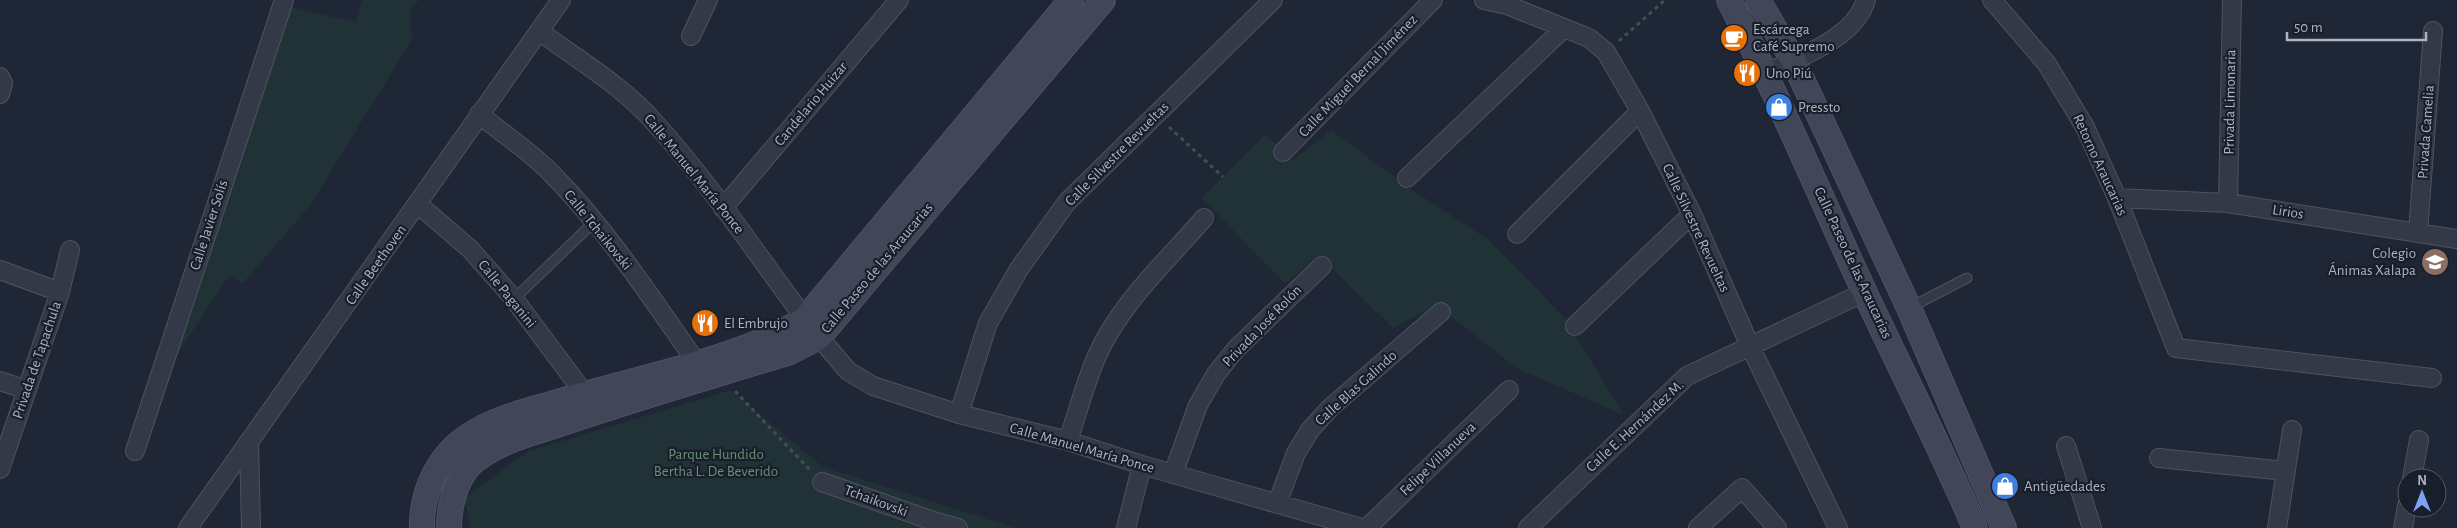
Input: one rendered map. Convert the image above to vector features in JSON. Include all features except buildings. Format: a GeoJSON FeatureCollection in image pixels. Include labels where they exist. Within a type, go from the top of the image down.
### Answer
{"type":"FeatureCollection","features":[{"type":"Feature","properties":{"kind":"main road","name":"Calle Paseo de las Araucarias"},"geometry":{"type":"LineString","coordinates":[[422,528],[422,516],[430,483],[446,456],[469,435],[496,420],[584,393],[697,364],[784,332],[812,328],[1071,0]]}},
{"type":"Feature","properties":{"kind":"main road","name":"Calle Paseo de las Araucarias"},"geometry":{"type":"LineString","coordinates":[[450,528],[449,513],[456,488],[472,463],[500,444],[592,413],[790,352],[1103,0]]}},
{"type":"Feature","properties":{"kind":"main road","name":"Calle Paseo de las Araucarias"},"geometry":{"type":"LineString","coordinates":[[1729,0],[1767,74],[1864,292],[1937,442],[1975,528]]}},
{"type":"Feature","properties":{"kind":"main road","name":"Calle Paseo de las Araucarias"},"geometry":{"type":"LineString","coordinates":[[1758,0],[1793,60],[1909,308],[2004,528]]}},
{"type":"Feature","properties":{"kind":"main road"},"geometry":{"type":"LineString","coordinates":[[1937,442],[1962,432]]}},
{"type":"Feature","properties":{"kind":"street","name":"Calle Javier Solís"},"geometry":{"type":"LineString","coordinates":[[135,451],[284,0]]}},
{"type":"Feature","properties":{"kind":"street","name":"Calle Beethoven"},"geometry":{"type":"LineString","coordinates":[[188,528],[419,204],[479,114],[562,0]]}},
{"type":"Feature","properties":{"kind":"street"},"geometry":{"type":"LineString","coordinates":[[691,36],[708,0]]}},
{"type":"Feature","properties":{"kind":"street","name":"Candelario Huizar"},"geometry":{"type":"LineString","coordinates":[[723,208],[899,0]]}},
{"type":"Feature","properties":{"kind":"street","name":"Calle Silvestre Revueltas"},"geometry":{"type":"LineString","coordinates":[[959,414],[988,323],[1019,268],[1067,202],[1273,0]]}},
{"type":"Feature","properties":{"kind":"street","name":"Calle Miguel Bernal Jiménez"},"geometry":{"type":"LineString","coordinates":[[1283,152],[1433,0]]}},
{"type":"Feature","properties":{"kind":"street","name":"Calle Silvestre Revueltas"},"geometry":{"type":"LineString","coordinates":[[1484,0],[1507,5],[1589,38],[1606,52],[1640,111],[1692,214],[1750,346],[1838,528]]}},
{"type":"Feature","properties":{"kind":"street"},"geometry":{"type":"LineString","coordinates":[[1767,74],[1846,32],[1862,13],[1866,0]]}},
{"type":"Feature","properties":{"kind":"street","name":"Retorno Araucarias"},"geometry":{"type":"LineString","coordinates":[[1992,0],[2048,64],[2086,127],[2117,198],[2176,348],[2432,378]]}},
{"type":"Feature","properties":{"kind":"street","name":"Privada Limonaria"},"geometry":{"type":"LineString","coordinates":[[2228,203],[2232,0]]}},
{"type":"Feature","properties":{"kind":"street"},"geometry":{"type":"LineString","coordinates":[[1408,178],[1564,28]]}},
{"type":"Feature","properties":{"kind":"street","name":"Calle Manuel María Ponce"},"geometry":{"type":"LineString","coordinates":[[539,31],[626,95],[655,122],[723,208],[812,328],[848,370],[874,386],[959,414],[1068,441],[1142,465],[1362,528]]}},
{"type":"Feature","properties":{"kind":"street","name":"Privada Camelia"},"geometry":{"type":"LineString","coordinates":[[2418,232],[2433,31]]}},
{"type":"Feature","properties":{"kind":"street"},"geometry":{"type":"LineString","coordinates":[[0,77],[3,83],[0,94]]}},
{"type":"Feature","properties":{"kind":"street"},"geometry":{"type":"LineString","coordinates":[[1517,234],[1640,111]]}},
{"type":"Feature","properties":{"kind":"street","name":"Calle Tchaikovski"},"geometry":{"type":"LineString","coordinates":[[479,114],[553,174],[594,222],[641,283],[697,364]]}},
{"type":"Feature","properties":{"kind":"street","name":"Lirios"},"geometry":{"type":"LineString","coordinates":[[2117,198],[2228,203],[2457,239]]}},
{"type":"Feature","properties":{"kind":"street","name":"Calle Paganini"},"geometry":{"type":"LineString","coordinates":[[419,204],[470,249],[514,299],[584,393]]}},
{"type":"Feature","properties":{"kind":"street"},"geometry":{"type":"LineString","coordinates":[[1575,326],[1692,214]]}},
{"type":"Feature","properties":{"kind":"street"},"geometry":{"type":"LineString","coordinates":[[1068,441],[1096,357],[1112,329],[1133,300],[1204,218]]}},
{"type":"Feature","properties":{"kind":"street","name":"Privada de Tapachula"},"geometry":{"type":"LineString","coordinates":[[0,469],[60,292],[70,250]]}},
{"type":"Feature","properties":{"kind":"street","name":"Privada José Rolón"},"geometry":{"type":"LineString","coordinates":[[1173,474],[1198,405],[1216,374],[1236,349],[1322,266]]}},
{"type":"Feature","properties":{"kind":"street"},"geometry":{"type":"LineString","coordinates":[[0,270],[60,292]]}},
{"type":"Feature","properties":{"kind":"street","name":"Calle E. Hernández M."},"geometry":{"type":"LineString","coordinates":[[1528,528],[1687,376],[1864,292]]}},
{"type":"Feature","properties":{"kind":"street","name":"Calle Blas Galindo"},"geometry":{"type":"LineString","coordinates":[[1277,504],[1296,453],[1310,430],[1330,408],[1442,312]]}},
{"type":"Feature","properties":{"kind":"street"},"geometry":{"type":"LineString","coordinates":[[0,381],[27,390]]}},
{"type":"Feature","properties":{"kind":"street","name":"Felipe Villanueva"},"geometry":{"type":"LineString","coordinates":[[1367,528],[1509,390]]}},
{"type":"Feature","properties":{"kind":"street"},"geometry":{"type":"LineString","coordinates":[[2277,528],[2292,430]]}},
{"type":"Feature","properties":{"kind":"street"},"geometry":{"type":"LineString","coordinates":[[2414,468],[2419,440]]}},
{"type":"Feature","properties":{"kind":"street"},"geometry":{"type":"LineString","coordinates":[[249,443],[250,528]]}},
{"type":"Feature","properties":{"kind":"street"},"geometry":{"type":"LineString","coordinates":[[2066,446],[2092,528]]}},
{"type":"Feature","properties":{"kind":"street"},"geometry":{"type":"LineString","coordinates":[[2159,458],[2286,471]]}},
{"type":"Feature","properties":{"kind":"street"},"geometry":{"type":"LineString","coordinates":[[1126,528],[1142,465]]}},
{"type":"Feature","properties":{"kind":"street","name":"Tchaikovski"},"geometry":{"type":"LineString","coordinates":[[822,482],[958,528]]}},
{"type":"Feature","properties":{"kind":"street"},"geometry":{"type":"LineString","coordinates":[[1698,528],[1742,488],[1777,528]]}},
{"type":"Feature","properties":{"kind":"lane"},"geometry":{"type":"LineString","coordinates":[[514,299],[594,222]]}},
{"type":"Feature","properties":{"kind":"lane"},"geometry":{"type":"LineString","coordinates":[[1909,308],[1967,278]]}},
{"type":"Feature","properties":{"kind":"path"},"geometry":{"type":"LineString","coordinates":[[1606,52],[1665,0]]}},
{"type":"Feature","properties":{"kind":"path"},"geometry":{"type":"LineString","coordinates":[[1156,114],[1223,177]]}},
{"type":"Feature","properties":{"kind":"path"},"geometry":{"type":"LineString","coordinates":[[719,374],[822,482]]}},
{"type":"Feature","properties":{"kind":"green space"},"geometry":{"type":"Polygon","coordinates":[[[362,0],[419,0],[410,10],[412,39],[311,204],[243,283],[229,276],[169,367],[288,7],[356,22],[362,0]]]}},
{"type":"Feature","properties":{"kind":"green space"},"geometry":{"type":"Polygon","coordinates":[[[1331,130],[1408,187],[1489,240],[1564,317],[1624,415],[1516,368],[1437,305],[1393,328],[1319,256],[1285,284],[1202,198],[1266,134],[1292,161],[1331,130]]]}},
{"type":"Feature","properties":{"kind":"green space","name":"Parque Hundido Bertha L. De Beverido"},"geometry":{"type":"Polygon","coordinates":[[[731,390],[823,467],[1016,528],[471,528],[464,498],[529,451],[731,390]]]}},
{"type":"Feature","properties":{"kind":"place","name":"Escárcega Café Supremo"},"geometry":{"type":"Point","coordinates":[1734,38]}},
{"type":"Feature","properties":{"kind":"place","name":"Uno Piú"},"geometry":{"type":"Point","coordinates":[1747,73]}},
{"type":"Feature","properties":{"kind":"place","name":"Pressto"},"geometry":{"type":"Point","coordinates":[1779,107]}},
{"type":"Feature","properties":{"kind":"place","name":"Colegio Ánimas Xalapa"},"geometry":{"type":"Point","coordinates":[2435,262]}},
{"type":"Feature","properties":{"kind":"place","name":"El Embrujo"},"geometry":{"type":"Point","coordinates":[705,323]}},
{"type":"Feature","properties":{"kind":"place","name":"Antigüedades"},"geometry":{"type":"Point","coordinates":[2005,486]}}]}
